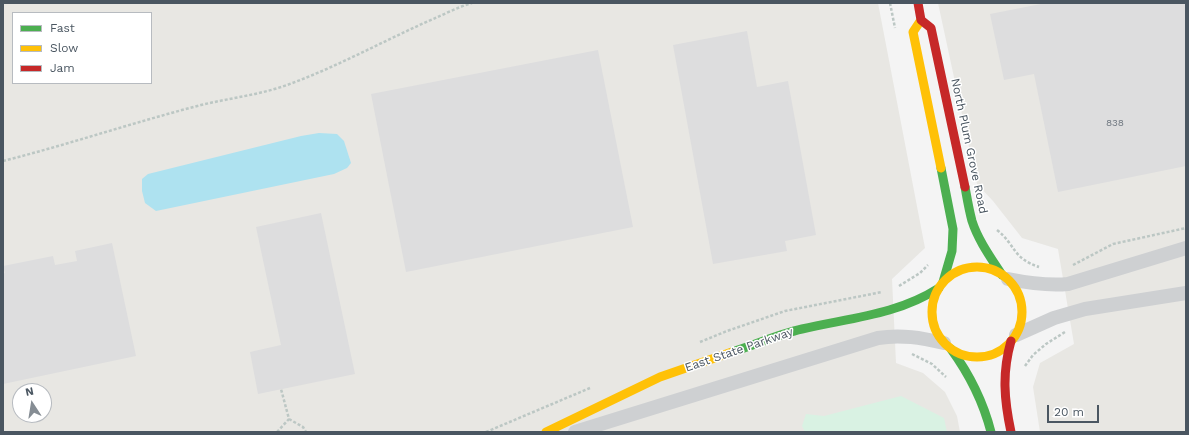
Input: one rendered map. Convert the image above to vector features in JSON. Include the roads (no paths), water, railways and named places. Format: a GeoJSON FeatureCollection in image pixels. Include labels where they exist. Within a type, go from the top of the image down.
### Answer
{"type":"FeatureCollection","features":[{"type":"Feature","properties":{"kind":"street","name":"North Plum Grove Road"},"geometry":{"type":"LineString","coordinates":[[918,3],[922,20],[931,28],[972,220],[986,248],[1005,277]]}},
{"type":"Feature","properties":{"kind":"street"},"geometry":{"type":"LineString","coordinates":[[922,20],[913,32],[953,228],[952,251],[941,285],[935,296],[932,312],[935,329],[970,376],[984,405],[991,432]]}},
{"type":"Feature","properties":{"kind":"street"},"geometry":{"type":"LineString","coordinates":[[941,285],[954,273],[975,267],[989,269],[1005,277],[1041,284],[1068,284],[1186,248]]}},
{"type":"Feature","properties":{"kind":"street"},"geometry":{"type":"LineString","coordinates":[[1005,277],[1017,291],[1022,306],[1021,321],[1007,354],[1003,385],[1010,432]]}},
{"type":"Feature","properties":{"kind":"street","name":"East State Parkway"},"geometry":{"type":"LineString","coordinates":[[546,432],[660,377],[800,329],[877,314],[899,308],[925,297],[941,285]]}},
{"type":"Feature","properties":{"kind":"street"},"geometry":{"type":"LineString","coordinates":[[575,432],[878,338],[907,336],[947,345],[963,355],[978,357],[985,356],[1000,351],[1013,338],[1048,320],[1085,309],[1186,293]]}},
{"type":"Feature","properties":{"kind":"water"},"geometry":{"type":"Polygon","coordinates":[[[319,133],[337,134],[344,141],[351,163],[347,168],[334,174],[156,211],[145,203],[142,191],[142,179],[148,174],[301,136],[319,133]]]}}]}
